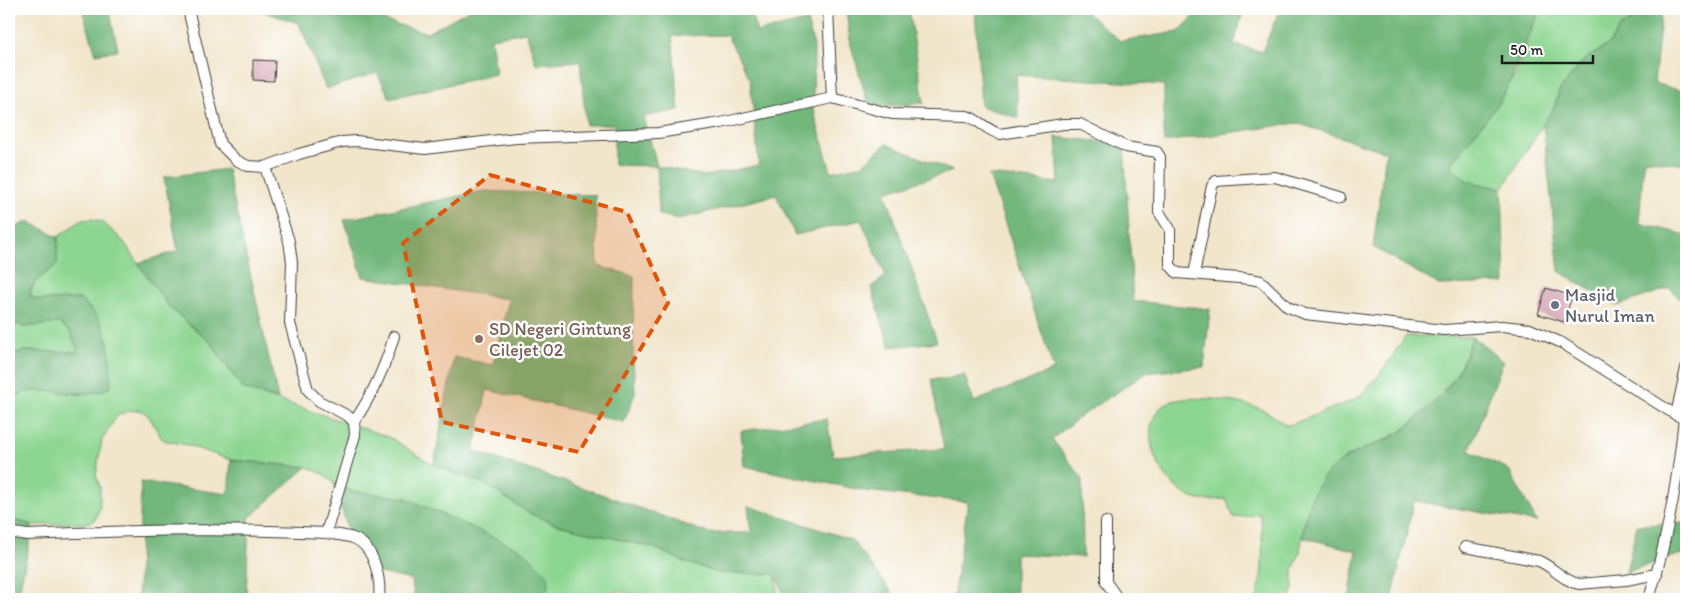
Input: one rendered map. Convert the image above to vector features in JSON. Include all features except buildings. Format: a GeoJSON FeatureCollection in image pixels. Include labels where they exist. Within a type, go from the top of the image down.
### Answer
{"type":"FeatureCollection","features":[{"type":"Feature","properties":{"kind":"street"},"geometry":{"type":"LineString","coordinates":[[188,9],[220,144],[236,160],[248,166],[265,168],[299,154],[342,142],[356,141],[425,149],[516,138],[658,132],[721,123],[832,98],[892,114],[967,116],[978,120],[993,132],[1000,134],[1063,124],[1080,124],[1126,147],[1157,152],[1160,157],[1159,212],[1170,229],[1170,265],[1177,273],[1260,281],[1288,307],[1306,314],[1444,330],[1502,326],[1530,329],[1562,343],[1682,417]]}},
{"type":"Feature","properties":{"kind":"street"},"geometry":{"type":"LineString","coordinates":[[828,9],[832,98]]}},
{"type":"Feature","properties":{"kind":"street"},"geometry":{"type":"LineString","coordinates":[[265,168],[289,241],[292,262],[290,323],[308,390],[319,401],[348,416],[354,422]]}},
{"type":"Feature","properties":{"kind":"street"},"geometry":{"type":"LineString","coordinates":[[1194,274],[1212,186],[1216,181],[1276,177],[1341,197]]}},
{"type":"Feature","properties":{"kind":"street"},"geometry":{"type":"LineString","coordinates":[[326,533],[355,435],[354,422],[372,395],[388,358],[394,336]]}},
{"type":"Feature","properties":{"kind":"street"},"geometry":{"type":"LineString","coordinates":[[1649,599],[1657,574],[1680,458],[1686,368]]}},
{"type":"Feature","properties":{"kind":"street"},"geometry":{"type":"LineString","coordinates":[[1106,522],[1106,582],[1118,599]]}},
{"type":"Feature","properties":{"kind":"street"},"geometry":{"type":"LineString","coordinates":[[9,532],[27,535],[157,529],[245,529],[326,533],[354,538],[368,549],[381,582],[379,599]]}},
{"type":"Feature","properties":{"kind":"street"},"geometry":{"type":"LineString","coordinates":[[1465,547],[1539,561],[1547,564],[1571,583],[1578,584],[1626,580],[1657,574]]}},
{"type":"Feature","properties":{"kind":"highlighted area"},"geometry":{"type":"Polygon","coordinates":[[[490,175],[627,212],[668,303],[579,452],[442,422],[403,243],[490,175]]]}},
{"type":"Feature","properties":{"kind":"green space"},"geometry":{"type":"Polygon","coordinates":[[[82,9],[109,9],[118,50],[96,54],[82,9]]]}},
{"type":"Feature","properties":{"kind":"green space"},"geometry":{"type":"Polygon","coordinates":[[[254,9],[379,9],[385,21],[427,33],[471,9],[749,9],[757,32],[807,21],[814,46],[813,109],[831,172],[862,165],[886,144],[953,171],[885,192],[937,342],[890,347],[871,287],[886,276],[861,220],[795,235],[776,195],[679,219],[659,215],[657,166],[614,165],[614,124],[586,125],[580,61],[536,64],[526,32],[491,38],[496,74],[390,98],[377,73],[326,89],[299,23],[254,9]],[[727,35],[672,36],[679,110],[644,117],[657,166],[705,176],[759,165],[750,80],[727,35]]]}},
{"type":"Feature","properties":{"kind":"green space"},"geometry":{"type":"Polygon","coordinates":[[[846,9],[909,9],[924,103],[869,107],[850,42],[846,9]]]}},
{"type":"Feature","properties":{"kind":"green space"},"geometry":{"type":"Polygon","coordinates":[[[975,9],[1082,9],[1120,41],[1178,32],[1201,9],[1244,9],[1234,44],[1262,52],[1280,9],[1544,9],[1533,25],[1505,92],[1451,163],[1451,167],[1467,181],[1502,189],[1505,283],[1439,285],[1373,247],[1386,152],[1297,123],[1164,142],[1164,85],[1016,75],[1018,118],[981,106],[975,9]]]}},
{"type":"Feature","properties":{"kind":"green space"},"geometry":{"type":"Polygon","coordinates":[[[1544,9],[1643,9],[1640,14],[1619,28],[1609,44],[1583,61],[1559,91],[1554,108],[1502,189],[1467,181],[1451,167],[1451,163],[1516,74],[1535,20],[1544,9]]]}},
{"type":"Feature","properties":{"kind":"green space"},"geometry":{"type":"Polygon","coordinates":[[[1643,9],[1662,9],[1654,83],[1686,92],[1686,165],[1644,159],[1639,223],[1686,235],[1686,305],[1670,288],[1616,306],[1559,271],[1543,124],[1554,108],[1559,91],[1583,61],[1609,44],[1619,28],[1640,14],[1643,9]]]}},
{"type":"Feature","properties":{"kind":"green space"},"geometry":{"type":"Polygon","coordinates":[[[1056,137],[1124,144],[1133,301],[1210,309],[1204,367],[1146,373],[1081,416],[1052,439],[1082,478],[1083,557],[1016,554],[1016,599],[953,599],[968,502],[866,491],[744,466],[741,431],[827,419],[833,456],[944,449],[931,379],[947,379],[964,374],[974,402],[1054,370],[989,175],[1059,183],[1056,137]]]}},
{"type":"Feature","properties":{"kind":"green space"},"geometry":{"type":"Polygon","coordinates":[[[227,169],[278,399],[242,388],[211,343],[169,307],[138,263],[178,251],[164,177],[227,169]]]}},
{"type":"Feature","properties":{"kind":"green space"},"geometry":{"type":"Polygon","coordinates":[[[483,191],[595,195],[598,266],[634,276],[633,357],[635,393],[624,422],[487,390],[474,451],[708,533],[751,533],[748,506],[852,540],[897,599],[786,599],[775,574],[719,573],[682,561],[655,548],[558,525],[529,513],[483,483],[434,464],[454,357],[493,365],[509,299],[363,277],[344,220],[483,191]]]}},
{"type":"Feature","properties":{"kind":"green space"},"geometry":{"type":"Polygon","coordinates":[[[93,219],[103,222],[124,242],[169,307],[211,343],[242,388],[389,437],[427,461],[483,483],[529,513],[558,525],[655,548],[682,561],[719,573],[775,574],[779,599],[662,599],[617,591],[595,599],[543,599],[543,594],[549,585],[406,498],[351,491],[334,483],[323,474],[307,467],[231,460],[187,445],[167,441],[162,439],[148,415],[140,410],[129,411],[117,416],[102,440],[96,475],[100,487],[100,507],[95,520],[87,523],[33,525],[9,519],[9,401],[17,395],[34,390],[82,395],[79,299],[41,300],[32,298],[30,294],[34,283],[57,264],[58,237],[81,220],[93,219]]]}},
{"type":"Feature","properties":{"kind":"green space"},"geometry":{"type":"Polygon","coordinates":[[[28,221],[58,237],[57,264],[34,283],[30,294],[32,298],[41,300],[80,299],[98,318],[107,338],[111,387],[98,392],[85,393],[31,391],[19,394],[9,401],[9,355],[25,351],[78,352],[71,333],[59,323],[24,327],[9,321],[9,285],[13,279],[14,267],[9,258],[9,231],[28,221]]]}},
{"type":"Feature","properties":{"kind":"green space"},"geometry":{"type":"Polygon","coordinates":[[[9,321],[24,327],[59,323],[75,339],[78,352],[25,351],[9,355],[9,321]]]}},
{"type":"Feature","properties":{"kind":"green space"},"geometry":{"type":"Polygon","coordinates":[[[1406,336],[1473,337],[1455,378],[1418,417],[1399,433],[1344,458],[1305,518],[1300,552],[1293,570],[1293,591],[1289,599],[1257,599],[1262,558],[1261,517],[1259,514],[1234,518],[1226,499],[1198,500],[1184,493],[1173,484],[1156,460],[1152,447],[1151,433],[1153,420],[1160,408],[1168,403],[1180,399],[1194,398],[1241,403],[1266,412],[1286,425],[1290,425],[1358,398],[1379,375],[1406,336]]]}},
{"type":"Feature","properties":{"kind":"green space"},"geometry":{"type":"Polygon","coordinates":[[[1473,337],[1503,362],[1469,451],[1508,469],[1537,522],[1414,501],[1392,599],[1349,599],[1357,551],[1302,537],[1309,506],[1314,494],[1327,473],[1337,465],[1364,449],[1395,435],[1414,422],[1429,408],[1457,374],[1473,337]]]}},
{"type":"Feature","properties":{"kind":"green space"},"geometry":{"type":"Polygon","coordinates":[[[231,460],[307,467],[249,518],[246,599],[138,599],[141,482],[228,494],[231,460]]]}},
{"type":"Feature","properties":{"kind":"green space"},"geometry":{"type":"Polygon","coordinates":[[[334,483],[351,491],[406,498],[524,551],[548,576],[549,585],[543,594],[543,599],[414,599],[412,580],[380,573],[350,537],[334,483]]]}},
{"type":"Feature","properties":{"kind":"green space"},"geometry":{"type":"Polygon","coordinates":[[[9,519],[33,525],[19,593],[15,599],[9,599],[9,519]]]}},
{"type":"Feature","properties":{"kind":"green space"},"geometry":{"type":"Polygon","coordinates":[[[1686,523],[1686,555],[1681,554],[1626,572],[1637,525],[1686,523]]]}},
{"type":"Feature","properties":{"kind":"place","name":"Masjid Nurul Iman"},"geometry":{"type":"Point","coordinates":[1555,305]}},
{"type":"Feature","properties":{"kind":"place","name":"SD Negeri Gintung Cilejet 02"},"geometry":{"type":"Point","coordinates":[479,339]}}]}
